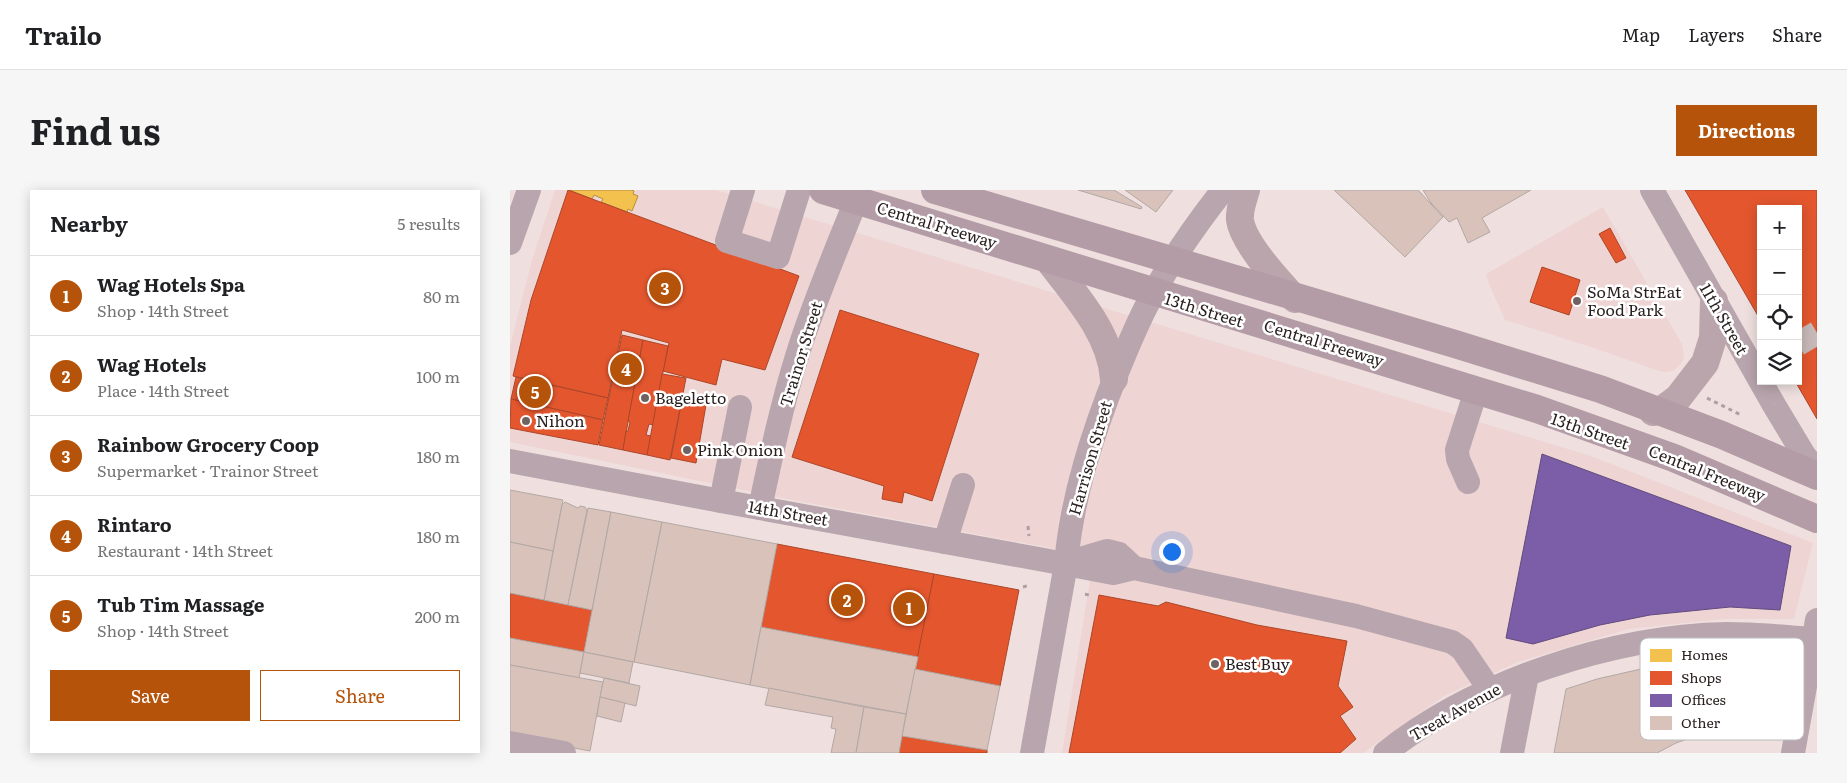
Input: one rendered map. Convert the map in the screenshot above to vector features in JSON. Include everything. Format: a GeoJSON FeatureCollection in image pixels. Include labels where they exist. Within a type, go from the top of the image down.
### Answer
{"type":"FeatureCollection","features":[{"type":"Feature","properties":{"kind":"highway","name":"Central Freeway"},"geometry":{"type":"LineString","coordinates":[[823,190],[1537,409],[1674,458],[1817,520]]}},
{"type":"Feature","properties":{"kind":"highway","name":"Central Freeway"},"geometry":{"type":"LineString","coordinates":[[937,190],[1446,341],[1600,389],[1722,435],[1817,476]]}},
{"type":"Feature","properties":{"kind":"main road","name":"13th Street"},"geometry":{"type":"LineString","coordinates":[[812,190],[1544,415],[1653,454],[1817,520]]}},
{"type":"Feature","properties":{"kind":"main road"},"geometry":{"type":"LineString","coordinates":[[937,190],[975,195],[1172,262],[1543,374],[1654,412],[1755,454],[1817,484]]}},
{"type":"Feature","properties":{"kind":"main road"},"geometry":{"type":"LineString","coordinates":[[1246,190],[1240,212],[1240,220],[1245,234],[1264,264],[1295,299]]}},
{"type":"Feature","properties":{"kind":"main road"},"geometry":{"type":"LineString","coordinates":[[1050,262],[1083,306],[1101,335],[1112,364],[1114,379]]}},
{"type":"Feature","properties":{"kind":"main road"},"geometry":{"type":"LineString","coordinates":[[1654,412],[1662,410],[1678,398],[1705,363],[1713,338],[1714,301]]}},
{"type":"Feature","properties":{"kind":"street"},"geometry":{"type":"LineString","coordinates":[[510,243],[529,190]]}},
{"type":"Feature","properties":{"kind":"street"},"geometry":{"type":"LineString","coordinates":[[743,190],[728,241],[778,257],[799,190]]}},
{"type":"Feature","properties":{"kind":"street","name":"Harrison Street"},"geometry":{"type":"LineString","coordinates":[[1032,753],[1066,564],[1069,532],[1091,442],[1114,379],[1153,294],[1172,262],[1223,190]]}},
{"type":"Feature","properties":{"kind":"street","name":"11th Street"},"geometry":{"type":"LineString","coordinates":[[1652,190],[1714,301],[1757,368]]}},
{"type":"Feature","properties":{"kind":"street","name":"Trainor Street"},"geometry":{"type":"LineString","coordinates":[[760,508],[778,426],[798,354],[811,315],[855,203]]}},
{"type":"Feature","properties":{"kind":"street","name":"11th Street"},"geometry":{"type":"LineString","coordinates":[[1766,385],[1804,456],[1817,470]]}},
{"type":"Feature","properties":{"kind":"street"},"geometry":{"type":"LineString","coordinates":[[1468,482],[1458,459],[1457,450],[1475,394]]}},
{"type":"Feature","properties":{"kind":"street"},"geometry":{"type":"LineString","coordinates":[[721,501],[740,407]]}},
{"type":"Feature","properties":{"kind":"street","name":"14th Street"},"geometry":{"type":"LineString","coordinates":[[510,461],[1113,574],[1134,568],[1356,616],[1452,642],[1462,649],[1490,690]]}},
{"type":"Feature","properties":{"kind":"street"},"geometry":{"type":"LineString","coordinates":[[945,542],[963,485]]}},
{"type":"Feature","properties":{"kind":"street"},"geometry":{"type":"LineString","coordinates":[[1807,731],[1815,630]]}},
{"type":"Feature","properties":{"kind":"street","name":"Treat Avenue"},"geometry":{"type":"LineString","coordinates":[[1674,638],[1727,634],[1772,635],[1815,630]]}},
{"type":"Feature","properties":{"kind":"street","name":"Treat Avenue"},"geometry":{"type":"LineString","coordinates":[[1385,753],[1430,722],[1490,690],[1527,675],[1579,658],[1622,646],[1640,643]]}},
{"type":"Feature","properties":{"kind":"street"},"geometry":{"type":"LineString","coordinates":[[1512,753],[1527,675]]}},
{"type":"Feature","properties":{"kind":"street"},"geometry":{"type":"LineString","coordinates":[[1793,753],[1801,740]]}},
{"type":"Feature","properties":{"kind":"street"},"geometry":{"type":"LineString","coordinates":[[510,743],[564,753]]}},
{"type":"Feature","properties":{"kind":"path"},"geometry":{"type":"LineString","coordinates":[[1702,395],[1742,415]]}},
{"type":"Feature","properties":{"kind":"path"},"geometry":{"type":"LineString","coordinates":[[1028,526],[1029,537]]}},
{"type":"Feature","properties":{"kind":"path"},"geometry":{"type":"LineString","coordinates":[[1023,588],[1030,585]]}},
{"type":"Feature","properties":{"kind":"path"},"geometry":{"type":"LineString","coordinates":[[1085,594],[1092,596]]}},
{"type":"Feature","properties":{"kind":"shaded area"},"geometry":{"type":"Polygon","coordinates":[[[555,190],[716,190],[1591,456],[1813,543],[1794,619],[1723,619],[1628,629],[1518,662],[1444,696],[1363,753],[1062,753],[1094,556],[787,499],[510,442],[510,346],[532,260],[555,190]]]}},
{"type":"Feature","properties":{"kind":"shaded area","name":"SoMa StrEat Food Park"},"geometry":{"type":"Polygon","coordinates":[[[1603,207],[1682,344],[1684,358],[1673,371],[1664,372],[1656,370],[1505,320],[1488,282],[1486,274],[1603,207]]]}},
{"type":"Feature","properties":{"kind":"building: Homes"},"geometry":{"type":"Polygon","coordinates":[[[569,190],[631,190],[634,191],[633,194],[638,196],[632,211],[628,209],[627,212],[601,202],[603,199],[594,195],[592,199],[569,190]]]}},
{"type":"Feature","properties":{"kind":"building: Shops"},"geometry":{"type":"Polygon","coordinates":[[[568,190],[799,276],[765,370],[722,359],[716,385],[663,371],[669,343],[622,330],[608,398],[513,376],[531,300],[568,190]]]}},
{"type":"Feature","properties":{"kind":"building: Shops"},"geometry":{"type":"Polygon","coordinates":[[[1685,190],[1817,190],[1817,419],[1797,385],[1802,385],[1802,205],[1757,205],[1757,314],[1685,190]]]}},
{"type":"Feature","properties":{"kind":"building: Shops"},"geometry":{"type":"Polygon","coordinates":[[[1610,228],[1626,258],[1616,263],[1599,234],[1610,228]]]}},
{"type":"Feature","properties":{"kind":"building: Shops"},"geometry":{"type":"Polygon","coordinates":[[[1542,267],[1580,280],[1569,315],[1530,302],[1542,267]]]}},
{"type":"Feature","properties":{"kind":"building: Shops"},"geometry":{"type":"Polygon","coordinates":[[[840,310],[979,354],[932,501],[904,492],[902,503],[882,499],[884,486],[792,457],[840,310]]]}},
{"type":"Feature","properties":{"kind":"building: Shops"},"geometry":{"type":"Polygon","coordinates":[[[622,335],[643,340],[623,450],[599,445],[622,335]]]}},
{"type":"Feature","properties":{"kind":"building: Shops"},"geometry":{"type":"Polygon","coordinates":[[[643,340],[668,346],[653,425],[649,424],[646,435],[651,436],[647,455],[623,450],[626,431],[628,431],[630,422],[628,421],[643,340]]]}},
{"type":"Feature","properties":{"kind":"building: Shops"},"geometry":{"type":"Polygon","coordinates":[[[662,374],[686,378],[670,460],[647,455],[662,374]]]}},
{"type":"Feature","properties":{"kind":"building: Shops"},"geometry":{"type":"Polygon","coordinates":[[[516,377],[608,398],[603,420],[511,399],[516,377]]]}},
{"type":"Feature","properties":{"kind":"building: Shops"},"geometry":{"type":"Polygon","coordinates":[[[511,399],[603,420],[598,445],[510,428],[511,399]]]}},
{"type":"Feature","properties":{"kind":"building: Shops"},"geometry":{"type":"Polygon","coordinates":[[[682,400],[706,405],[696,463],[671,458],[682,400]]]}},
{"type":"Feature","properties":{"kind":"building: Shops"},"geometry":{"type":"Polygon","coordinates":[[[777,544],[934,574],[918,657],[761,627],[777,544]]]}},
{"type":"Feature","properties":{"kind":"building: Shops"},"geometry":{"type":"Polygon","coordinates":[[[934,574],[1019,590],[1000,686],[915,669],[934,574]]]}},
{"type":"Feature","properties":{"kind":"building: Shops"},"geometry":{"type":"Polygon","coordinates":[[[510,593],[592,610],[584,652],[510,638],[510,593]]]}},
{"type":"Feature","properties":{"kind":"building: Shops","name":"Best Buy"},"geometry":{"type":"Polygon","coordinates":[[[1099,595],[1158,606],[1166,602],[1257,625],[1347,641],[1338,686],[1353,707],[1340,716],[1356,739],[1340,753],[1069,753],[1099,595]]]}},
{"type":"Feature","properties":{"kind":"building: Shops"},"geometry":{"type":"Polygon","coordinates":[[[902,736],[987,750],[987,753],[899,753],[902,736]]]}},
{"type":"Feature","properties":{"kind":"building: Offices"},"geometry":{"type":"Polygon","coordinates":[[[1542,454],[1791,546],[1780,610],[1730,607],[1650,615],[1600,625],[1533,644],[1506,638],[1542,454]]]}},
{"type":"Feature","properties":{"kind":"building: Other"},"geometry":{"type":"Polygon","coordinates":[[[1078,190],[1114,190],[1142,207],[1141,209],[1078,190]]]}},
{"type":"Feature","properties":{"kind":"building: Other"},"geometry":{"type":"Polygon","coordinates":[[[1125,190],[1173,190],[1156,212],[1125,190]]]}},
{"type":"Feature","properties":{"kind":"building: Other"},"geometry":{"type":"Polygon","coordinates":[[[1334,190],[1418,190],[1443,217],[1405,257],[1334,190]]]}},
{"type":"Feature","properties":{"kind":"building: Other"},"geometry":{"type":"Polygon","coordinates":[[[1423,190],[1531,190],[1482,218],[1490,232],[1468,243],[1457,218],[1449,222],[1431,203],[1423,190]]]}},
{"type":"Feature","properties":{"kind":"building: Other"},"geometry":{"type":"Polygon","coordinates":[[[510,490],[563,500],[553,551],[510,542],[510,490]]]}},
{"type":"Feature","properties":{"kind":"building: Other"},"geometry":{"type":"Polygon","coordinates":[[[565,502],[578,508],[580,506],[585,507],[587,510],[568,605],[544,600],[562,505],[565,502]]]}},
{"type":"Feature","properties":{"kind":"building: Other"},"geometry":{"type":"Polygon","coordinates":[[[588,508],[611,512],[592,610],[568,605],[588,508]]]}},
{"type":"Feature","properties":{"kind":"building: Other"},"geometry":{"type":"Polygon","coordinates":[[[611,512],[662,522],[634,662],[584,652],[611,512]]]}},
{"type":"Feature","properties":{"kind":"building: Other"},"geometry":{"type":"Polygon","coordinates":[[[662,522],[777,544],[750,685],[634,662],[662,522]]]}},
{"type":"Feature","properties":{"kind":"building: Other"},"geometry":{"type":"Polygon","coordinates":[[[510,542],[553,551],[544,600],[510,593],[510,542]]]}},
{"type":"Feature","properties":{"kind":"building: Other"},"geometry":{"type":"Polygon","coordinates":[[[761,627],[918,657],[906,714],[750,685],[761,627]]]}},
{"type":"Feature","properties":{"kind":"building: Other"},"geometry":{"type":"Polygon","coordinates":[[[510,638],[584,652],[579,678],[510,665],[510,638]]]}},
{"type":"Feature","properties":{"kind":"building: Other"},"geometry":{"type":"Polygon","coordinates":[[[584,652],[633,662],[629,683],[580,673],[584,652]]]}},
{"type":"Feature","properties":{"kind":"building: Other"},"geometry":{"type":"Polygon","coordinates":[[[510,665],[603,682],[590,751],[510,736],[510,665]]]}},
{"type":"Feature","properties":{"kind":"building: Other"},"geometry":{"type":"Polygon","coordinates":[[[915,669],[1000,686],[987,750],[902,736],[915,669]]]}},
{"type":"Feature","properties":{"kind":"building: Other"},"geometry":{"type":"Polygon","coordinates":[[[1640,669],[1640,740],[1684,740],[1657,753],[1554,753],[1566,689],[1597,679],[1640,669]]]}},
{"type":"Feature","properties":{"kind":"building: Other"},"geometry":{"type":"Polygon","coordinates":[[[604,678],[640,686],[636,706],[600,697],[604,678]]]}},
{"type":"Feature","properties":{"kind":"building: Other"},"geometry":{"type":"Polygon","coordinates":[[[769,688],[864,707],[856,753],[831,753],[836,729],[831,728],[833,717],[765,705],[769,688]]]}},
{"type":"Feature","properties":{"kind":"building: Other"},"geometry":{"type":"Polygon","coordinates":[[[600,697],[625,703],[621,722],[597,716],[600,697]]]}},
{"type":"Feature","properties":{"kind":"building: Other"},"geometry":{"type":"Polygon","coordinates":[[[864,707],[906,714],[899,753],[856,753],[864,707]]]}},
{"type":"Feature","properties":{"kind":"tunnel"},"geometry":{"type":"LineString","coordinates":[[1802,342],[1817,333]]}},
{"type":"Feature","properties":{"kind":"place","name":"Rainbow Grocery Coop"},"geometry":{"type":"Point","coordinates":[665,288]}},
{"type":"Feature","properties":{"kind":"place","name":"SoMa StrEat Food Park"},"geometry":{"type":"Point","coordinates":[1577,301]}},
{"type":"Feature","properties":{"kind":"place","name":"Rintaro"},"geometry":{"type":"Point","coordinates":[626,369]}},
{"type":"Feature","properties":{"kind":"place","name":"Tub Tim Massage"},"geometry":{"type":"Point","coordinates":[535,392]}},
{"type":"Feature","properties":{"kind":"place","name":"Bageletto"},"geometry":{"type":"Point","coordinates":[645,398]}},
{"type":"Feature","properties":{"kind":"place","name":"Nihon"},"geometry":{"type":"Point","coordinates":[526,421]}},
{"type":"Feature","properties":{"kind":"place","name":"Pink Onion"},"geometry":{"type":"Point","coordinates":[687,450]}},
{"type":"Feature","properties":{"kind":"place","name":"Wag Hotels"},"geometry":{"type":"Point","coordinates":[847,600]}},
{"type":"Feature","properties":{"kind":"place","name":"Wag Hotels Spa"},"geometry":{"type":"Point","coordinates":[909,608]}},
{"type":"Feature","properties":{"kind":"place","name":"Best Buy"},"geometry":{"type":"Point","coordinates":[1215,664]}}]}
